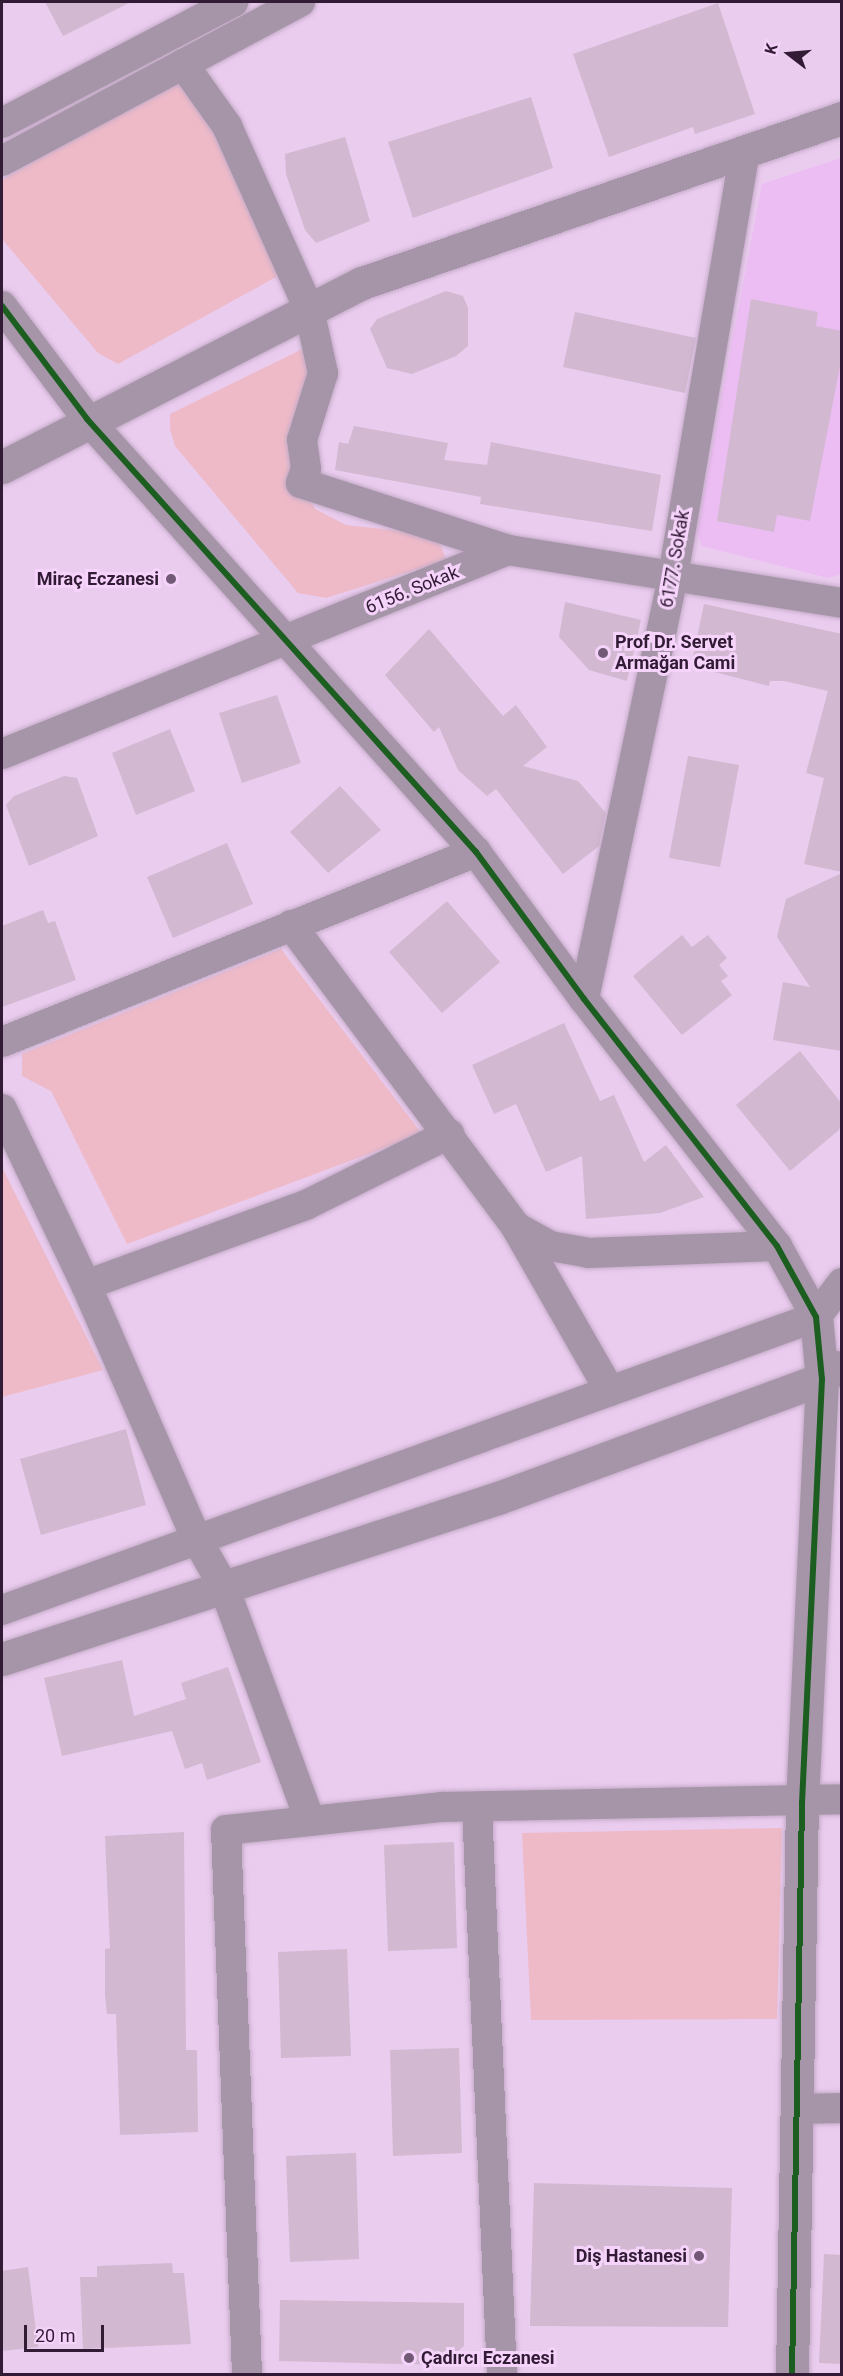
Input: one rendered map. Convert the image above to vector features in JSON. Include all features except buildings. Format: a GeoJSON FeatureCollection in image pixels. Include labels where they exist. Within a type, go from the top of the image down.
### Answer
{"type":"FeatureCollection","features":[{"type":"Feature","properties":{"kind":"street"},"geometry":{"type":"LineString","coordinates":[[2,123],[233,2]]}},
{"type":"Feature","properties":{"kind":"street"},"geometry":{"type":"LineString","coordinates":[[2,161],[300,2]]}},
{"type":"Feature","properties":{"kind":"street"},"geometry":{"type":"LineString","coordinates":[[183,64],[227,126],[309,309],[323,373],[302,440],[306,469],[301,483],[508,550],[842,603]]}},
{"type":"Feature","properties":{"kind":"street"},"geometry":{"type":"LineString","coordinates":[[2,467],[87,419],[362,283],[842,118]]}},
{"type":"Feature","properties":{"kind":"street","name":"6177. Sokak"},"geometry":{"type":"LineString","coordinates":[[584,999],[673,576],[745,152]]}},
{"type":"Feature","properties":{"kind":"street"},"geometry":{"type":"LineString","coordinates":[[2,306],[87,419],[476,852],[584,999],[777,1246],[816,1317],[832,1371],[801,1803],[792,2374]]}},
{"type":"Feature","properties":{"kind":"street","name":"6156. Sokak"},"geometry":{"type":"LineString","coordinates":[[2,754],[508,550]]}},
{"type":"Feature","properties":{"kind":"street"},"geometry":{"type":"LineString","coordinates":[[2,1042],[476,852]]}},
{"type":"Feature","properties":{"kind":"street"},"geometry":{"type":"LineString","coordinates":[[291,925],[449,1134],[516,1227],[610,1391]]}},
{"type":"Feature","properties":{"kind":"street"},"geometry":{"type":"LineString","coordinates":[[2,1109],[86,1285],[195,1538],[224,1587],[310,1821]]}},
{"type":"Feature","properties":{"kind":"street"},"geometry":{"type":"LineString","coordinates":[[86,1285],[306,1205],[449,1134]]}},
{"type":"Feature","properties":{"kind":"street"},"geometry":{"type":"LineString","coordinates":[[516,1227],[550,1246],[588,1253],[777,1246]]}},
{"type":"Feature","properties":{"kind":"street"},"geometry":{"type":"LineString","coordinates":[[2,1610],[195,1538],[816,1317],[842,1283]]}},
{"type":"Feature","properties":{"kind":"street"},"geometry":{"type":"LineString","coordinates":[[2,1659],[498,1498],[832,1371]]}},
{"type":"Feature","properties":{"kind":"street"},"geometry":{"type":"LineString","coordinates":[[247,2374],[226,1830],[477,1807],[801,1803],[842,1798]]}},
{"type":"Feature","properties":{"kind":"street"},"geometry":{"type":"LineString","coordinates":[[477,1807],[502,2374]]}},
{"type":"Feature","properties":{"kind":"street"},"geometry":{"type":"LineString","coordinates":[[796,2109],[842,2108]]}},
{"type":"Feature","properties":{"kind":"shaded area"},"geometry":{"type":"Polygon","coordinates":[[[188,73],[298,265],[118,364],[98,353],[2,239],[2,180],[188,73]]]}},
{"type":"Feature","properties":{"kind":"shaded area"},"geometry":{"type":"Polygon","coordinates":[[[841,158],[841,574],[828,578],[702,546],[696,532],[762,184],[841,158]]]}},
{"type":"Feature","properties":{"kind":"shaded area"},"geometry":{"type":"Polygon","coordinates":[[[325,338],[298,480],[315,509],[346,525],[437,535],[446,560],[326,598],[298,593],[175,446],[170,429],[170,414],[325,338]]]}},
{"type":"Feature","properties":{"kind":"shaded area"},"geometry":{"type":"Polygon","coordinates":[[[281,949],[422,1134],[127,1244],[51,1091],[22,1076],[22,1054],[281,949]]]}},
{"type":"Feature","properties":{"kind":"shaded area"},"geometry":{"type":"Polygon","coordinates":[[[2,1167],[103,1370],[2,1397],[2,1167]]]}},
{"type":"Feature","properties":{"kind":"shaded area"},"geometry":{"type":"Polygon","coordinates":[[[782,1828],[777,2019],[531,2020],[522,1833],[782,1828]]]}},
{"type":"Feature","properties":{"kind":"cycle path"},"geometry":{"type":"LineString","coordinates":[[2,306],[87,419],[476,852],[584,999],[777,1246],[816,1317],[822,1379],[802,1803],[792,2374]]}},
{"type":"Feature","properties":{"kind":"place","name":"Miraç Eczanesi"},"geometry":{"type":"Point","coordinates":[171,579]}},
{"type":"Feature","properties":{"kind":"place","name":"Prof Dr. Servet Armağan Cami"},"geometry":{"type":"Point","coordinates":[603,653]}},
{"type":"Feature","properties":{"kind":"place","name":"Diş Hastanesi"},"geometry":{"type":"Point","coordinates":[699,2256]}},
{"type":"Feature","properties":{"kind":"place","name":"Çadırcı Eczanesi"},"geometry":{"type":"Point","coordinates":[409,2358]}}]}
